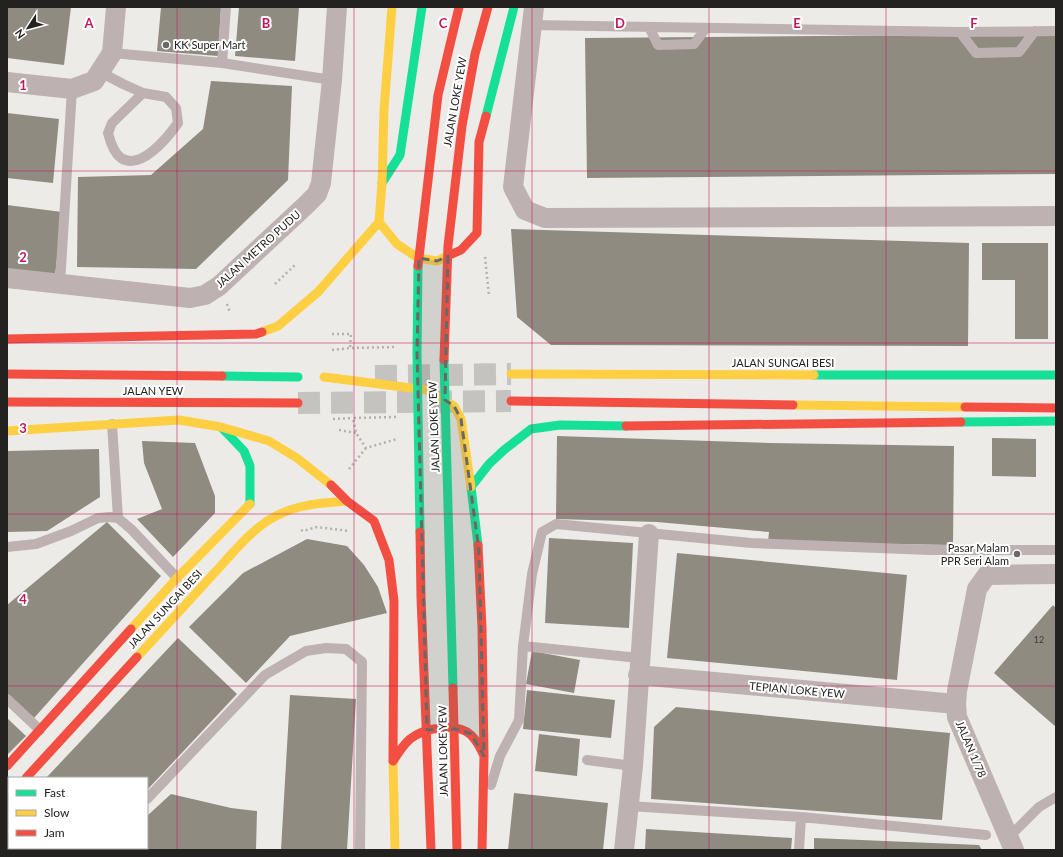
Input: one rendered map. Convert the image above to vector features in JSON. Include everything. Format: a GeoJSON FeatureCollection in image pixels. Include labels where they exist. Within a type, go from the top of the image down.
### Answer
{"type":"FeatureCollection","features":[{"type":"Feature","properties":{"kind":"main road"},"geometry":{"type":"LineString","coordinates":[[7,339],[256,334],[278,326],[318,292],[379,222],[382,183],[384,109],[392,7]]}},
{"type":"Feature","properties":{"kind":"main road","name":"JALAN LOKE YEW"},"geometry":{"type":"LineString","coordinates":[[431,850],[421,590],[416,353],[418,268],[426,188],[438,95],[459,7]]}},
{"type":"Feature","properties":{"kind":"main road","name":"JALAN LOKE YEW"},"geometry":{"type":"LineString","coordinates":[[457,850],[451,579],[444,370],[448,246],[462,126],[476,54],[488,7]]}},
{"type":"Feature","properties":{"kind":"main road"},"geometry":{"type":"LineString","coordinates":[[379,222],[397,244],[418,258],[437,261],[461,250],[477,233],[479,142],[514,7]]}},
{"type":"Feature","properties":{"kind":"main road"},"geometry":{"type":"LineString","coordinates":[[382,183],[400,155],[421,11]]}},
{"type":"Feature","properties":{"kind":"main road","name":"JALAN YEW"},"geometry":{"type":"LineString","coordinates":[[7,374],[298,377]]}},
{"type":"Feature","properties":{"kind":"main road","name":"JALAN SUNGAI BESI"},"geometry":{"type":"LineString","coordinates":[[511,374],[1056,375]]}},
{"type":"Feature","properties":{"kind":"main road"},"geometry":{"type":"LineString","coordinates":[[324,377],[427,390],[454,406],[461,419],[479,550],[484,756],[482,850]]}},
{"type":"Feature","properties":{"kind":"main road"},"geometry":{"type":"LineString","coordinates":[[511,401],[1056,408]]}},
{"type":"Feature","properties":{"kind":"main road","name":"JALAN YEW"},"geometry":{"type":"LineString","coordinates":[[7,402],[298,403]]}},
{"type":"Feature","properties":{"kind":"main road"},"geometry":{"type":"LineString","coordinates":[[7,431],[179,420],[221,427],[269,441],[297,458],[329,483],[347,501],[374,521],[390,566],[394,600],[393,761],[395,850]]}},
{"type":"Feature","properties":{"kind":"main road"},"geometry":{"type":"LineString","coordinates":[[471,486],[489,464],[532,428],[560,426],[652,427],[1056,421]]}},
{"type":"Feature","properties":{"kind":"main road","name":"JALAN SUNGAI BESI"},"geometry":{"type":"LineString","coordinates":[[7,766],[177,578],[250,504],[250,466],[244,451],[221,427]]}},
{"type":"Feature","properties":{"kind":"main road","name":"JALAN SUNGAI BESI"},"geometry":{"type":"LineString","coordinates":[[27,777],[240,545],[268,520],[297,507],[347,501]]}},
{"type":"Feature","properties":{"kind":"main road"},"geometry":{"type":"LineString","coordinates":[[393,761],[399,750],[407,741],[428,729],[438,728],[455,729],[471,734],[484,756]]}},
{"type":"Feature","properties":{"kind":"street"},"geometry":{"type":"LineString","coordinates":[[7,82],[72,90],[94,81],[112,53],[116,7]]}},
{"type":"Feature","properties":{"kind":"street","name":"JALAN METRO PUDU"},"geometry":{"type":"LineString","coordinates":[[7,278],[190,298],[205,295],[219,286],[317,194],[321,183],[332,80],[337,7]]}},
{"type":"Feature","properties":{"kind":"street"},"geometry":{"type":"LineString","coordinates":[[533,16],[514,187],[525,210],[545,218],[1056,216]]}},
{"type":"Feature","properties":{"kind":"street"},"geometry":{"type":"LineString","coordinates":[[624,850],[633,766],[649,534]]}},
{"type":"Feature","properties":{"kind":"street","name":"JALAN 1/78"},"geometry":{"type":"LineString","coordinates":[[1011,844],[957,717],[957,691],[977,589],[987,575],[1056,574]]}},
{"type":"Feature","properties":{"kind":"street","name":"TEPIAN LOKE YEW"},"geometry":{"type":"LineString","coordinates":[[639,667],[956,704]]}},
{"type":"Feature","properties":{"kind":"lane"},"geometry":{"type":"LineString","coordinates":[[222,63],[226,7]]}},
{"type":"Feature","properties":{"kind":"lane"},"geometry":{"type":"LineString","coordinates":[[533,16],[649,27],[960,32],[1056,31]]}},
{"type":"Feature","properties":{"kind":"lane"},"geometry":{"type":"LineString","coordinates":[[649,27],[658,45],[694,44],[706,28]]}},
{"type":"Feature","properties":{"kind":"lane"},"geometry":{"type":"LineString","coordinates":[[960,32],[976,52],[1019,52],[1035,31]]}},
{"type":"Feature","properties":{"kind":"lane"},"geometry":{"type":"LineString","coordinates":[[112,53],[222,63],[332,80]]}},
{"type":"Feature","properties":{"kind":"lane"},"geometry":{"type":"LineString","coordinates":[[100,72],[143,93],[166,97],[176,108],[178,123],[166,139],[153,151],[144,157],[133,161],[121,158],[112,147],[108,133],[112,123],[143,93]]}},
{"type":"Feature","properties":{"kind":"lane"},"geometry":{"type":"LineString","coordinates":[[60,284],[72,90]]}},
{"type":"Feature","properties":{"kind":"lane"},"geometry":{"type":"LineString","coordinates":[[112,424],[118,518]]}},
{"type":"Feature","properties":{"kind":"lane"},"geometry":{"type":"LineString","coordinates":[[7,546],[36,544],[71,531],[98,518],[110,516],[118,518],[132,530],[177,578]]}},
{"type":"Feature","properties":{"kind":"lane"},"geometry":{"type":"LineString","coordinates":[[483,810],[500,756],[519,720],[523,646],[532,574],[542,532],[556,524],[751,543],[930,550],[1056,550]]}},
{"type":"Feature","properties":{"kind":"lane"},"geometry":{"type":"LineString","coordinates":[[523,646],[639,667]]}},
{"type":"Feature","properties":{"kind":"lane"},"geometry":{"type":"LineString","coordinates":[[148,798],[265,675],[306,651],[326,648],[346,648],[362,662],[360,850]]}},
{"type":"Feature","properties":{"kind":"lane"},"geometry":{"type":"LineString","coordinates":[[7,699],[40,730]]}},
{"type":"Feature","properties":{"kind":"lane"},"geometry":{"type":"LineString","coordinates":[[586,760],[633,766]]}},
{"type":"Feature","properties":{"kind":"lane"},"geometry":{"type":"LineString","coordinates":[[1011,844],[1039,807],[1056,797]]}},
{"type":"Feature","properties":{"kind":"lane"},"geometry":{"type":"LineString","coordinates":[[629,806],[801,817],[986,836]]}},
{"type":"Feature","properties":{"kind":"lane"},"geometry":{"type":"LineString","coordinates":[[799,850],[801,817]]}},
{"type":"Feature","properties":{"kind":"path"},"geometry":{"type":"LineString","coordinates":[[275,284],[296,264]]}},
{"type":"Feature","properties":{"kind":"path"},"geometry":{"type":"LineString","coordinates":[[332,334],[351,334],[350,348]]}},
{"type":"Feature","properties":{"kind":"path"},"geometry":{"type":"LineString","coordinates":[[332,350],[350,348],[401,348]]}},
{"type":"Feature","properties":{"kind":"path"},"geometry":{"type":"LineString","coordinates":[[333,419],[399,417]]}},
{"type":"Feature","properties":{"kind":"path"},"geometry":{"type":"LineString","coordinates":[[354,418],[356,433],[366,448]]}},
{"type":"Feature","properties":{"kind":"path"},"geometry":{"type":"LineString","coordinates":[[339,430],[356,433]]}},
{"type":"Feature","properties":{"kind":"path"},"geometry":{"type":"LineString","coordinates":[[349,469],[366,448],[400,439]]}},
{"type":"Feature","properties":{"kind":"path"},"geometry":{"type":"LineString","coordinates":[[317,527],[349,531]]}},
{"type":"Feature","properties":{"kind":"highlighted area"},"geometry":{"type":"Polygon","coordinates":[[[448,256],[445,400],[454,406],[461,419],[479,550],[484,756],[471,734],[455,729],[427,730],[417,353],[419,258],[437,261],[448,256]]]}},
{"type":"Feature","properties":{"kind":"building"},"geometry":{"type":"Polygon","coordinates":[[[7,7],[71,7],[64,65],[7,58],[7,7]]]}},
{"type":"Feature","properties":{"kind":"building"},"geometry":{"type":"Polygon","coordinates":[[[161,7],[221,7],[218,56],[157,51],[161,7]]]}},
{"type":"Feature","properties":{"kind":"building"},"geometry":{"type":"Polygon","coordinates":[[[239,7],[299,7],[295,61],[235,56],[239,7]]]}},
{"type":"Feature","properties":{"kind":"building"},"geometry":{"type":"Polygon","coordinates":[[[1056,34],[1056,174],[587,178],[585,38],[1056,34]]]}},
{"type":"Feature","properties":{"kind":"building"},"geometry":{"type":"Polygon","coordinates":[[[211,81],[292,86],[288,180],[196,269],[77,267],[78,177],[151,175],[203,129],[211,81]]]}},
{"type":"Feature","properties":{"kind":"building"},"geometry":{"type":"Polygon","coordinates":[[[7,113],[59,119],[53,183],[7,178],[7,113]]]}},
{"type":"Feature","properties":{"kind":"building"},"geometry":{"type":"Polygon","coordinates":[[[7,205],[62,212],[55,276],[7,271],[7,205]]]}},
{"type":"Feature","properties":{"kind":"building"},"geometry":{"type":"Polygon","coordinates":[[[511,229],[969,243],[968,346],[551,345],[517,317],[511,229]]]}},
{"type":"Feature","properties":{"kind":"building"},"geometry":{"type":"Polygon","coordinates":[[[982,243],[1048,243],[1048,339],[1015,339],[1015,280],[982,280],[982,243]]]}},
{"type":"Feature","properties":{"kind":"building"},"geometry":{"type":"Polygon","coordinates":[[[557,436],[770,443],[954,446],[953,545],[768,542],[769,532],[657,522],[556,519],[557,436]]]}},
{"type":"Feature","properties":{"kind":"building"},"geometry":{"type":"Polygon","coordinates":[[[992,438],[1036,439],[1036,477],[992,476],[992,438]]]}},
{"type":"Feature","properties":{"kind":"building"},"geometry":{"type":"Polygon","coordinates":[[[142,441],[195,443],[215,496],[215,513],[173,557],[137,519],[162,509],[144,463],[142,441]]]}},
{"type":"Feature","properties":{"kind":"building"},"geometry":{"type":"Polygon","coordinates":[[[99,449],[100,497],[47,531],[7,532],[7,451],[99,449]]]}},
{"type":"Feature","properties":{"kind":"building"},"geometry":{"type":"Polygon","coordinates":[[[107,522],[161,576],[34,718],[7,694],[7,605],[107,522]]]}},
{"type":"Feature","properties":{"kind":"building"},"geometry":{"type":"Polygon","coordinates":[[[549,538],[633,543],[629,628],[545,623],[549,538]]]}},
{"type":"Feature","properties":{"kind":"building"},"geometry":{"type":"Polygon","coordinates":[[[307,539],[347,546],[364,565],[378,587],[387,613],[290,636],[246,683],[189,627],[243,573],[307,539]]]}},
{"type":"Feature","properties":{"kind":"building"},"geometry":{"type":"Polygon","coordinates":[[[677,553],[907,575],[897,680],[667,658],[677,553]]]}},
{"type":"Feature","properties":{"kind":"building"},"geometry":{"type":"Polygon","coordinates":[[[1053,605],[1056,608],[1056,727],[994,673],[1053,605]]]}},
{"type":"Feature","properties":{"kind":"building"},"geometry":{"type":"Polygon","coordinates":[[[178,638],[237,694],[148,789],[148,777],[47,777],[178,638]]]}},
{"type":"Feature","properties":{"kind":"building"},"geometry":{"type":"Polygon","coordinates":[[[532,651],[580,660],[574,693],[526,684],[532,651]]]}},
{"type":"Feature","properties":{"kind":"building"},"geometry":{"type":"Polygon","coordinates":[[[527,690],[615,700],[611,738],[523,729],[527,690]]]}},
{"type":"Feature","properties":{"kind":"building"},"geometry":{"type":"Polygon","coordinates":[[[290,695],[356,699],[347,850],[281,850],[290,695]]]}},
{"type":"Feature","properties":{"kind":"building"},"geometry":{"type":"Polygon","coordinates":[[[676,707],[950,733],[942,820],[651,799],[654,727],[676,707]]]}},
{"type":"Feature","properties":{"kind":"building"},"geometry":{"type":"Polygon","coordinates":[[[7,718],[26,736],[7,755],[7,718]]]}},
{"type":"Feature","properties":{"kind":"building"},"geometry":{"type":"Polygon","coordinates":[[[539,734],[580,739],[577,776],[535,771],[539,734]]]}},
{"type":"Feature","properties":{"kind":"building"},"geometry":{"type":"Polygon","coordinates":[[[514,793],[608,803],[603,850],[508,850],[514,793]]]}},
{"type":"Feature","properties":{"kind":"building"},"geometry":{"type":"Polygon","coordinates":[[[171,794],[231,808],[257,811],[256,850],[119,850],[118,849],[148,849],[148,815],[171,794]]]}},
{"type":"Feature","properties":{"kind":"building"},"geometry":{"type":"Polygon","coordinates":[[[8,828],[8,849],[54,850],[7,850],[8,828]]]}},
{"type":"Feature","properties":{"kind":"building"},"geometry":{"type":"Polygon","coordinates":[[[646,829],[792,838],[791,850],[645,850],[646,829]]]}},
{"type":"Feature","properties":{"kind":"building"},"geometry":{"type":"Polygon","coordinates":[[[814,838],[979,845],[982,850],[814,850],[814,838]]]}},
{"type":"Feature","properties":{"kind":"tunnel"},"geometry":{"type":"LineString","coordinates":[[375,376],[511,374]]}},
{"type":"Feature","properties":{"kind":"tunnel"},"geometry":{"type":"LineString","coordinates":[[298,403],[511,401]]}},
{"type":"Feature","properties":{"kind":"traffic: fast"},"geometry":{"type":"LineString","coordinates":[[382,183],[400,155],[422,7]]}},
{"type":"Feature","properties":{"kind":"traffic: fast"},"geometry":{"type":"LineString","coordinates":[[486,116],[514,7]]}},
{"type":"Feature","properties":{"kind":"traffic: fast"},"geometry":{"type":"LineString","coordinates":[[418,266],[417,353],[420,532]]}},
{"type":"Feature","properties":{"kind":"traffic: fast"},"geometry":{"type":"LineString","coordinates":[[444,360],[453,688]]}},
{"type":"Feature","properties":{"kind":"traffic: fast"},"geometry":{"type":"LineString","coordinates":[[814,375],[1056,375]]}},
{"type":"Feature","properties":{"kind":"traffic: fast"},"geometry":{"type":"LineString","coordinates":[[222,376],[298,377]]}},
{"type":"Feature","properties":{"kind":"traffic: fast"},"geometry":{"type":"LineString","coordinates":[[961,422],[1056,421]]}},
{"type":"Feature","properties":{"kind":"traffic: fast"},"geometry":{"type":"LineString","coordinates":[[478,545],[471,487],[489,464],[504,450],[531,429],[560,425],[626,426]]}},
{"type":"Feature","properties":{"kind":"traffic: fast"},"geometry":{"type":"LineString","coordinates":[[222,428],[244,451],[250,466],[250,504]]}},
{"type":"Feature","properties":{"kind":"traffic: slow"},"geometry":{"type":"LineString","coordinates":[[379,222],[382,183],[384,109],[392,7]]}},
{"type":"Feature","properties":{"kind":"traffic: slow"},"geometry":{"type":"LineString","coordinates":[[262,332],[278,326],[318,292],[379,222],[397,244],[418,258],[437,261],[452,254]]}},
{"type":"Feature","properties":{"kind":"traffic: slow"},"geometry":{"type":"LineString","coordinates":[[511,374],[814,375]]}},
{"type":"Feature","properties":{"kind":"traffic: slow"},"geometry":{"type":"LineString","coordinates":[[324,377],[427,390],[454,406],[461,419],[471,487]]}},
{"type":"Feature","properties":{"kind":"traffic: slow"},"geometry":{"type":"LineString","coordinates":[[793,405],[965,407]]}},
{"type":"Feature","properties":{"kind":"traffic: slow"},"geometry":{"type":"LineString","coordinates":[[7,431],[179,420],[221,427],[269,441],[297,458],[331,485]]}},
{"type":"Feature","properties":{"kind":"traffic: slow"},"geometry":{"type":"LineString","coordinates":[[137,657],[237,548],[267,521],[293,509],[329,502],[347,501]]}},
{"type":"Feature","properties":{"kind":"traffic: slow"},"geometry":{"type":"LineString","coordinates":[[131,629],[177,578],[250,504]]}},
{"type":"Feature","properties":{"kind":"traffic: slow"},"geometry":{"type":"LineString","coordinates":[[393,760],[395,850]]}},
{"type":"Feature","properties":{"kind":"traffic: jam"},"geometry":{"type":"LineString","coordinates":[[418,266],[438,95],[459,7]]}},
{"type":"Feature","properties":{"kind":"traffic: jam"},"geometry":{"type":"LineString","coordinates":[[444,360],[448,246],[462,126],[475,54],[488,7]]}},
{"type":"Feature","properties":{"kind":"traffic: jam"},"geometry":{"type":"LineString","coordinates":[[452,254],[461,250],[477,233],[479,142],[486,116]]}},
{"type":"Feature","properties":{"kind":"traffic: jam"},"geometry":{"type":"LineString","coordinates":[[7,339],[256,334],[262,332]]}},
{"type":"Feature","properties":{"kind":"traffic: jam"},"geometry":{"type":"LineString","coordinates":[[7,374],[222,376]]}},
{"type":"Feature","properties":{"kind":"traffic: jam"},"geometry":{"type":"LineString","coordinates":[[511,401],[793,405]]}},
{"type":"Feature","properties":{"kind":"traffic: jam"},"geometry":{"type":"LineString","coordinates":[[7,402],[298,403]]}},
{"type":"Feature","properties":{"kind":"traffic: jam"},"geometry":{"type":"LineString","coordinates":[[965,407],[1056,408]]}},
{"type":"Feature","properties":{"kind":"traffic: jam"},"geometry":{"type":"LineString","coordinates":[[626,426],[961,422]]}},
{"type":"Feature","properties":{"kind":"traffic: jam"},"geometry":{"type":"LineString","coordinates":[[331,485],[347,501],[374,521],[389,560],[394,601],[393,760]]}},
{"type":"Feature","properties":{"kind":"traffic: jam"},"geometry":{"type":"LineString","coordinates":[[420,532],[421,597],[431,850]]}},
{"type":"Feature","properties":{"kind":"traffic: jam"},"geometry":{"type":"LineString","coordinates":[[478,545],[482,628],[484,756],[482,850]]}},
{"type":"Feature","properties":{"kind":"traffic: jam"},"geometry":{"type":"LineString","coordinates":[[7,766],[131,629]]}},
{"type":"Feature","properties":{"kind":"traffic: jam"},"geometry":{"type":"LineString","coordinates":[[27,777],[137,657]]}},
{"type":"Feature","properties":{"kind":"traffic: jam"},"geometry":{"type":"LineString","coordinates":[[453,688],[457,850]]}},
{"type":"Feature","properties":{"kind":"traffic: jam"},"geometry":{"type":"LineString","coordinates":[[393,761],[403,746],[410,739],[423,732],[440,728],[465,731],[475,740],[484,756]]}},
{"type":"Feature","properties":{"kind":"place","name":"KK Super Mart"},"geometry":{"type":"Point","coordinates":[166,45]}},
{"type":"Feature","properties":{"kind":"place","name":"Pasar Malam PPR Seri Alam"},"geometry":{"type":"Point","coordinates":[1017,554]}}]}
